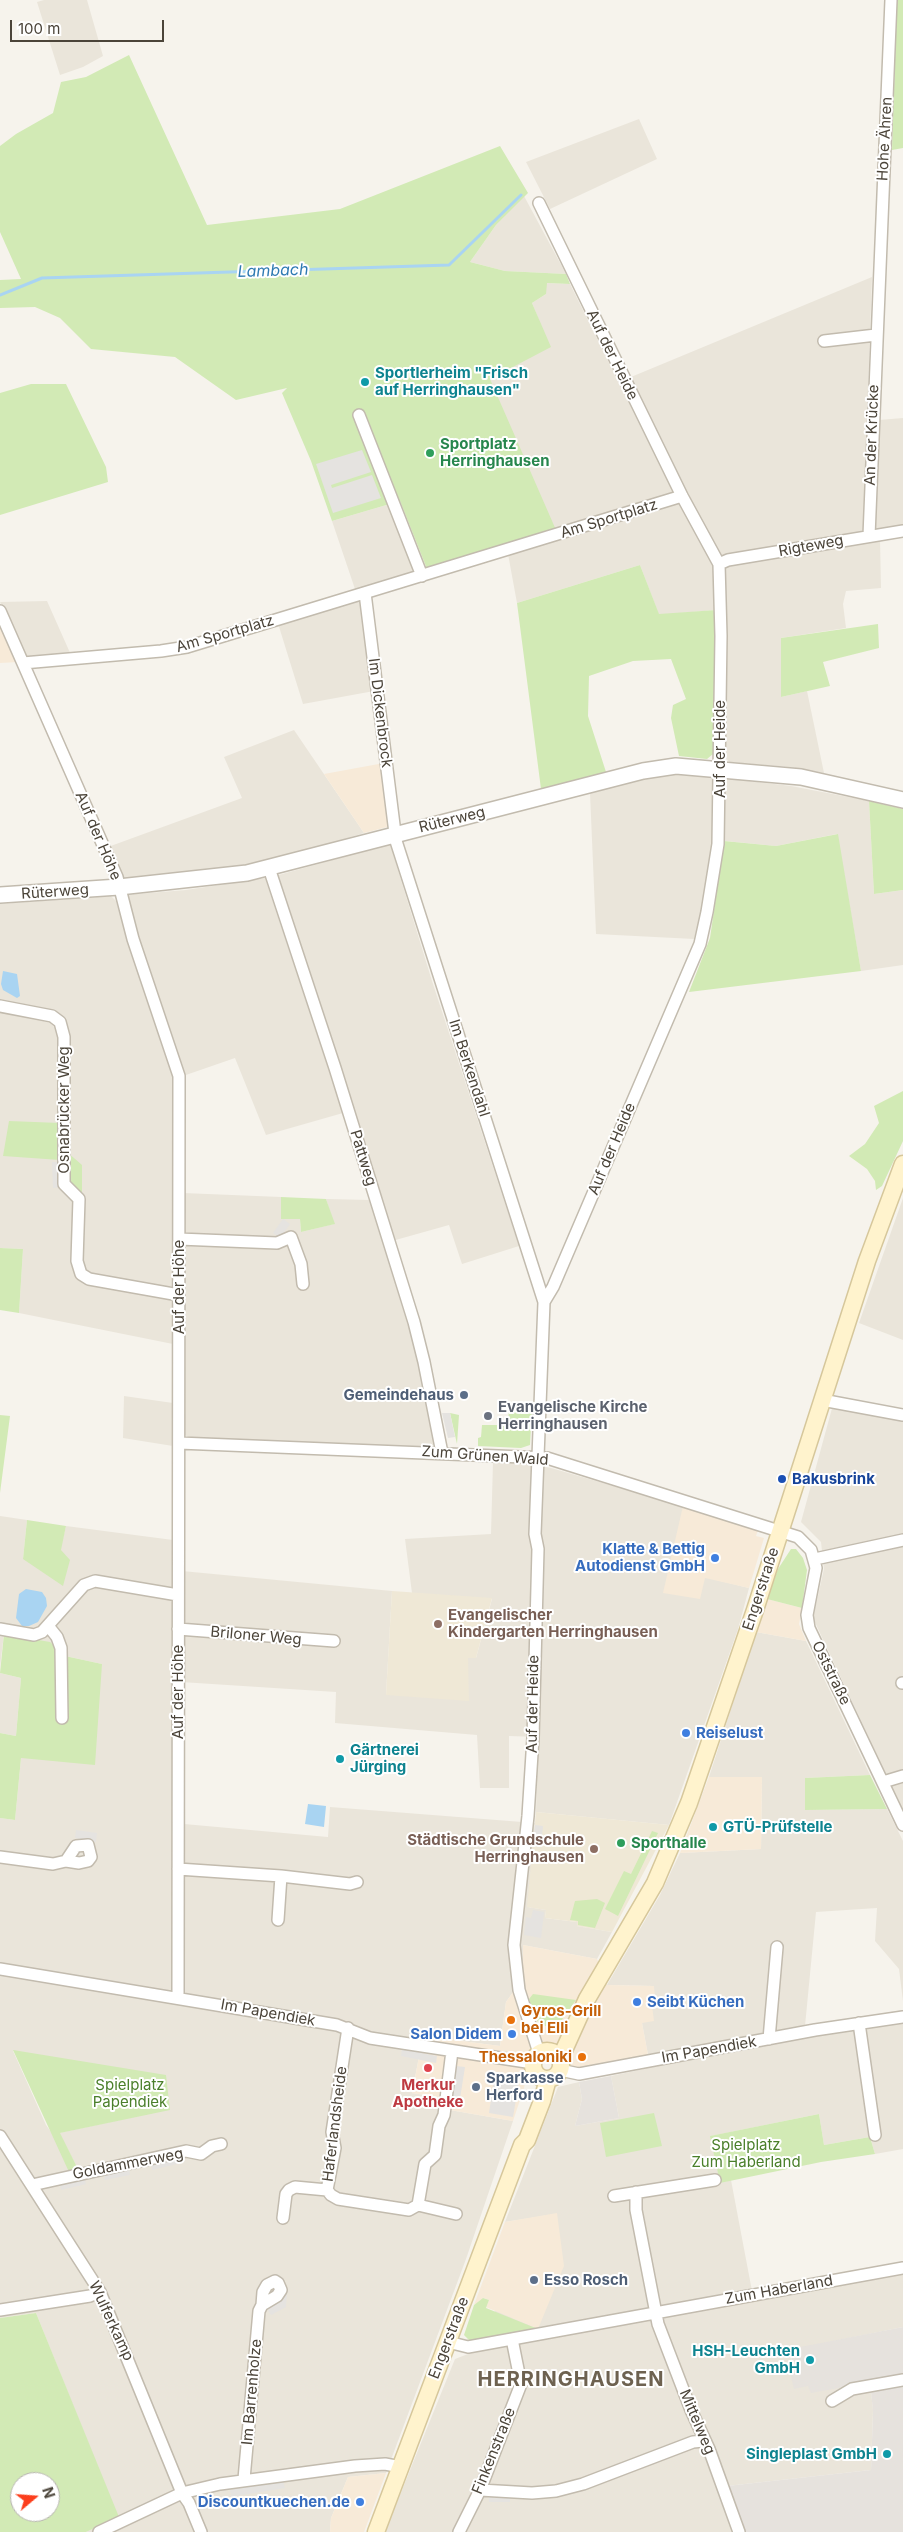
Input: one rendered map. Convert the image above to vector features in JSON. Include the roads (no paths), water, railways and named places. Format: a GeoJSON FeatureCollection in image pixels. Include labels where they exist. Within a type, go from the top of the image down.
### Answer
{"type":"FeatureCollection","features":[{"type":"Feature","properties":{"kind":"main road","name":"Engerstraße"},"geometry":{"type":"LineString","coordinates":[[376,2532],[522,2145],[521,2138],[547,2064],[587,2000],[655,1882],[678,1830],[717,1724],[885,1209],[903,1164]]}},
{"type":"Feature","properties":{"kind":"street","name":"Hohe Ähren"},"geometry":{"type":"LineString","coordinates":[[879,278],[892,0]]}},
{"type":"Feature","properties":{"kind":"street","name":"Auf der Heide"},"geometry":{"type":"LineString","coordinates":[[539,203],[682,496],[719,564],[721,627],[718,844],[709,904],[700,944],[553,1287],[544,1302],[538,1457],[533,1738],[528,1816],[514,1945],[516,1973],[527,2019],[547,2064]]}},
{"type":"Feature","properties":{"kind":"street","name":"An der Krücke"},"geometry":{"type":"LineString","coordinates":[[869,536],[879,278]]}},
{"type":"Feature","properties":{"kind":"street"},"geometry":{"type":"LineString","coordinates":[[824,341],[876,335]]}},
{"type":"Feature","properties":{"kind":"street"},"geometry":{"type":"LineString","coordinates":[[359,415],[422,576]]}},
{"type":"Feature","properties":{"kind":"street","name":"Am Sportplatz"},"geometry":{"type":"LineString","coordinates":[[23,663],[187,647],[682,496]]}},
{"type":"Feature","properties":{"kind":"street","name":"Rigteweg"},"geometry":{"type":"LineString","coordinates":[[719,564],[728,560],[903,531]]}},
{"type":"Feature","properties":{"kind":"street","name":"Im Dickenbrock"},"geometry":{"type":"LineString","coordinates":[[365,593],[395,834]]}},
{"type":"Feature","properties":{"kind":"street","name":"Auf der Höhe"},"geometry":{"type":"LineString","coordinates":[[0,611],[117,877],[133,939],[179,1076],[178,1998]]}},
{"type":"Feature","properties":{"kind":"street","name":"Rüterweg"},"geometry":{"type":"LineString","coordinates":[[0,895],[216,878],[269,868],[395,834],[660,768],[676,766],[801,777],[903,800]]}},
{"type":"Feature","properties":{"kind":"street","name":"Im Berkendahl"},"geometry":{"type":"LineString","coordinates":[[395,834],[544,1302]]}},
{"type":"Feature","properties":{"kind":"street","name":"Pattweg"},"geometry":{"type":"LineString","coordinates":[[269,868],[335,1068],[414,1322],[442,1453]]}},
{"type":"Feature","properties":{"kind":"street","name":"Osnabrücker Weg"},"geometry":{"type":"LineString","coordinates":[[0,1006],[52,1016],[60,1022],[64,1037],[64,1184],[79,1200],[78,1261],[81,1274],[89,1279],[179,1295]]}},
{"type":"Feature","properties":{"kind":"street"},"geometry":{"type":"LineString","coordinates":[[179,1239],[278,1243],[292,1237],[301,1264],[303,1284]]}},
{"type":"Feature","properties":{"kind":"street"},"geometry":{"type":"LineString","coordinates":[[822,1400],[903,1415]]}},
{"type":"Feature","properties":{"kind":"street","name":"Zum Grünen Wald"},"geometry":{"type":"LineString","coordinates":[[179,1443],[538,1457],[780,1531]]}},
{"type":"Feature","properties":{"kind":"street"},"geometry":{"type":"LineString","coordinates":[[780,1531],[806,1543],[815,1559],[903,1540]]}},
{"type":"Feature","properties":{"kind":"street","name":"Oststraße"},"geometry":{"type":"LineString","coordinates":[[815,1559],[815,1579],[807,1614],[810,1628],[903,1825]]}},
{"type":"Feature","properties":{"kind":"street"},"geometry":{"type":"LineString","coordinates":[[0,1629],[34,1635],[50,1627],[84,1585],[95,1581],[178,1595]]}},
{"type":"Feature","properties":{"kind":"street"},"geometry":{"type":"LineString","coordinates":[[50,1627],[57,1636],[62,1648],[62,1718]]}},
{"type":"Feature","properties":{"kind":"street","name":"Briloner Weg"},"geometry":{"type":"LineString","coordinates":[[178,1629],[334,1641]]}},
{"type":"Feature","properties":{"kind":"street"},"geometry":{"type":"LineString","coordinates":[[883,1782],[903,1776]]}},
{"type":"Feature","properties":{"kind":"street"},"geometry":{"type":"LineString","coordinates":[[0,1857],[53,1864],[66,1861]]}},
{"type":"Feature","properties":{"kind":"street"},"geometry":{"type":"LineString","coordinates":[[178,1869],[281,1876],[350,1884],[358,1882]]}},
{"type":"Feature","properties":{"kind":"street"},"geometry":{"type":"LineString","coordinates":[[278,1920],[281,1876]]}},
{"type":"Feature","properties":{"kind":"street"},"geometry":{"type":"LineString","coordinates":[[769,2039],[777,1948]]}},
{"type":"Feature","properties":{"kind":"street","name":"Im Papendiek"},"geometry":{"type":"LineString","coordinates":[[0,1969],[348,2028],[370,2038],[547,2064],[579,2074],[859,2023],[903,2017]]}},
{"type":"Feature","properties":{"kind":"street"},"geometry":{"type":"LineString","coordinates":[[859,2023],[875,2136]]}},
{"type":"Feature","properties":{"kind":"street","name":"Haferlandsheide"},"geometry":{"type":"LineString","coordinates":[[327,2190],[335,2148],[332,2132],[348,2028]]}},
{"type":"Feature","properties":{"kind":"street"},"geometry":{"type":"LineString","coordinates":[[418,2205],[425,2164],[435,2155],[444,2115],[452,2051]]}},
{"type":"Feature","properties":{"kind":"street","name":"Wulferkamp"},"geometry":{"type":"LineString","coordinates":[[0,2136],[100,2292],[182,2494],[189,2503],[201,2532]]}},
{"type":"Feature","properties":{"kind":"street","name":"Goldammerweg"},"geometry":{"type":"LineString","coordinates":[[32,2185],[186,2151],[201,2154],[212,2146],[221,2144]]}},
{"type":"Feature","properties":{"kind":"street"},"geometry":{"type":"LineString","coordinates":[[614,2196],[715,2180]]}},
{"type":"Feature","properties":{"kind":"street","name":"Haferlandsheide"},"geometry":{"type":"LineString","coordinates":[[283,2218],[286,2194],[295,2187],[327,2190],[338,2199],[409,2210],[418,2205],[456,2214]]}},
{"type":"Feature","properties":{"kind":"street"},"geometry":{"type":"LineString","coordinates":[[636,2192],[636,2210],[655,2312]]}},
{"type":"Feature","properties":{"kind":"street","name":"Zum Haberland"},"geometry":{"type":"LineString","coordinates":[[448,2342],[468,2347],[903,2268]]}},
{"type":"Feature","properties":{"kind":"street"},"geometry":{"type":"LineString","coordinates":[[0,2310],[90,2296],[100,2292]]}},
{"type":"Feature","properties":{"kind":"street","name":"Im Barrenholze"},"geometry":{"type":"LineString","coordinates":[[244,2479],[259,2312],[262,2305]]}},
{"type":"Feature","properties":{"kind":"street","name":"Mittelweg"},"geometry":{"type":"LineString","coordinates":[[655,2312],[739,2532]]}},
{"type":"Feature","properties":{"kind":"street","name":"Finkenstraße"},"geometry":{"type":"LineString","coordinates":[[462,2531],[480,2490],[520,2384],[512,2339]]}},
{"type":"Feature","properties":{"kind":"street"},"geometry":{"type":"LineString","coordinates":[[832,2401],[852,2389],[903,2380]]}},
{"type":"Feature","properties":{"kind":"street"},"geometry":{"type":"LineString","coordinates":[[480,2490],[532,2493],[556,2491],[583,2484],[693,2442],[704,2440]]}},
{"type":"Feature","properties":{"kind":"street"},"geometry":{"type":"LineString","coordinates":[[99,2532],[182,2494],[244,2479],[355,2466],[385,2464],[401,2466]]}},
{"type":"Feature","properties":{"kind":"water"},"geometry":{"type":"Polygon","coordinates":[[[3,971],[17,974],[20,996],[17,998],[3,990],[1,984],[3,971]]]}},
{"type":"Feature","properties":{"kind":"water"},"geometry":{"type":"Polygon","coordinates":[[[26,1589],[42,1592],[46,1598],[47,1606],[38,1622],[29,1626],[22,1626],[16,1618],[19,1594],[26,1589]]]}},
{"type":"Feature","properties":{"kind":"water"},"geometry":{"type":"Polygon","coordinates":[[[308,1804],[326,1806],[324,1827],[305,1824],[308,1804]]]}},
{"type":"Feature","properties":{"kind":"waterway","name":"Lambach"},"geometry":{"type":"LineString","coordinates":[[0,295],[42,278],[449,265],[521,195]]}},
{"type":"Feature","properties":{"kind":"place","name":"Sportlerheim \"Frisch auf Herringhausen\""},"geometry":{"type":"Point","coordinates":[365,382]}},
{"type":"Feature","properties":{"kind":"place","name":"Sportplatz Herringhausen"},"geometry":{"type":"Point","coordinates":[430,453]}},
{"type":"Feature","properties":{"kind":"place","name":"Gemeindehaus"},"geometry":{"type":"Point","coordinates":[464,1395]}},
{"type":"Feature","properties":{"kind":"place","name":"Evangelische Kirche Herringhausen"},"geometry":{"type":"Point","coordinates":[488,1416]}},
{"type":"Feature","properties":{"kind":"place","name":"Bakusbrink"},"geometry":{"type":"Point","coordinates":[782,1479]}},
{"type":"Feature","properties":{"kind":"place","name":"Klatte & Bettig Autodienst GmbH"},"geometry":{"type":"Point","coordinates":[715,1558]}},
{"type":"Feature","properties":{"kind":"place","name":"Evangelischer Kindergarten Herringhausen"},"geometry":{"type":"Point","coordinates":[438,1624]}},
{"type":"Feature","properties":{"kind":"place","name":"Reiselust"},"geometry":{"type":"Point","coordinates":[686,1733]}},
{"type":"Feature","properties":{"kind":"place","name":"Gärtnerei Jürging"},"geometry":{"type":"Point","coordinates":[340,1759]}},
{"type":"Feature","properties":{"kind":"place","name":"GTÜ-Prüfstelle"},"geometry":{"type":"Point","coordinates":[713,1827]}},
{"type":"Feature","properties":{"kind":"place","name":"Sporthalle"},"geometry":{"type":"Point","coordinates":[621,1843]}},
{"type":"Feature","properties":{"kind":"place","name":"Städtische Grundschule Herringhausen"},"geometry":{"type":"Point","coordinates":[594,1849]}},
{"type":"Feature","properties":{"kind":"place","name":"Seibt Küchen"},"geometry":{"type":"Point","coordinates":[637,2002]}},
{"type":"Feature","properties":{"kind":"place","name":"Gyros-Grill bei Elli"},"geometry":{"type":"Point","coordinates":[511,2020]}},
{"type":"Feature","properties":{"kind":"place","name":"Salon Didem"},"geometry":{"type":"Point","coordinates":[512,2034]}},
{"type":"Feature","properties":{"kind":"place","name":"Thessaloniki"},"geometry":{"type":"Point","coordinates":[582,2057]}},
{"type":"Feature","properties":{"kind":"place","name":"Merkur Apotheke"},"geometry":{"type":"Point","coordinates":[428,2068]}},
{"type":"Feature","properties":{"kind":"place","name":"Sparkasse Herford"},"geometry":{"type":"Point","coordinates":[476,2087]}},
{"type":"Feature","properties":{"kind":"place","name":"Esso Rosch"},"geometry":{"type":"Point","coordinates":[534,2280]}},
{"type":"Feature","properties":{"kind":"place","name":"HSH-Leuchten GmbH"},"geometry":{"type":"Point","coordinates":[810,2360]}},
{"type":"Feature","properties":{"kind":"place","name":"Singleplast GmbH"},"geometry":{"type":"Point","coordinates":[887,2454]}},
{"type":"Feature","properties":{"kind":"place","name":"Discountkuechen.de"},"geometry":{"type":"Point","coordinates":[360,2502]}},
{"type":"Feature","properties":{"kind":"district","name":"HERRINGHAUSEN"},"geometry":{"type":"Point","coordinates":[571,2380]}},
{"type":"Feature","properties":{"kind":"park label","name":"Spielplatz Papendiek"},"geometry":{"type":"Point","coordinates":[130,2094]}},
{"type":"Feature","properties":{"kind":"park label","name":"Spielplatz Zum Haberland"},"geometry":{"type":"Point","coordinates":[746,2154]}}]}
